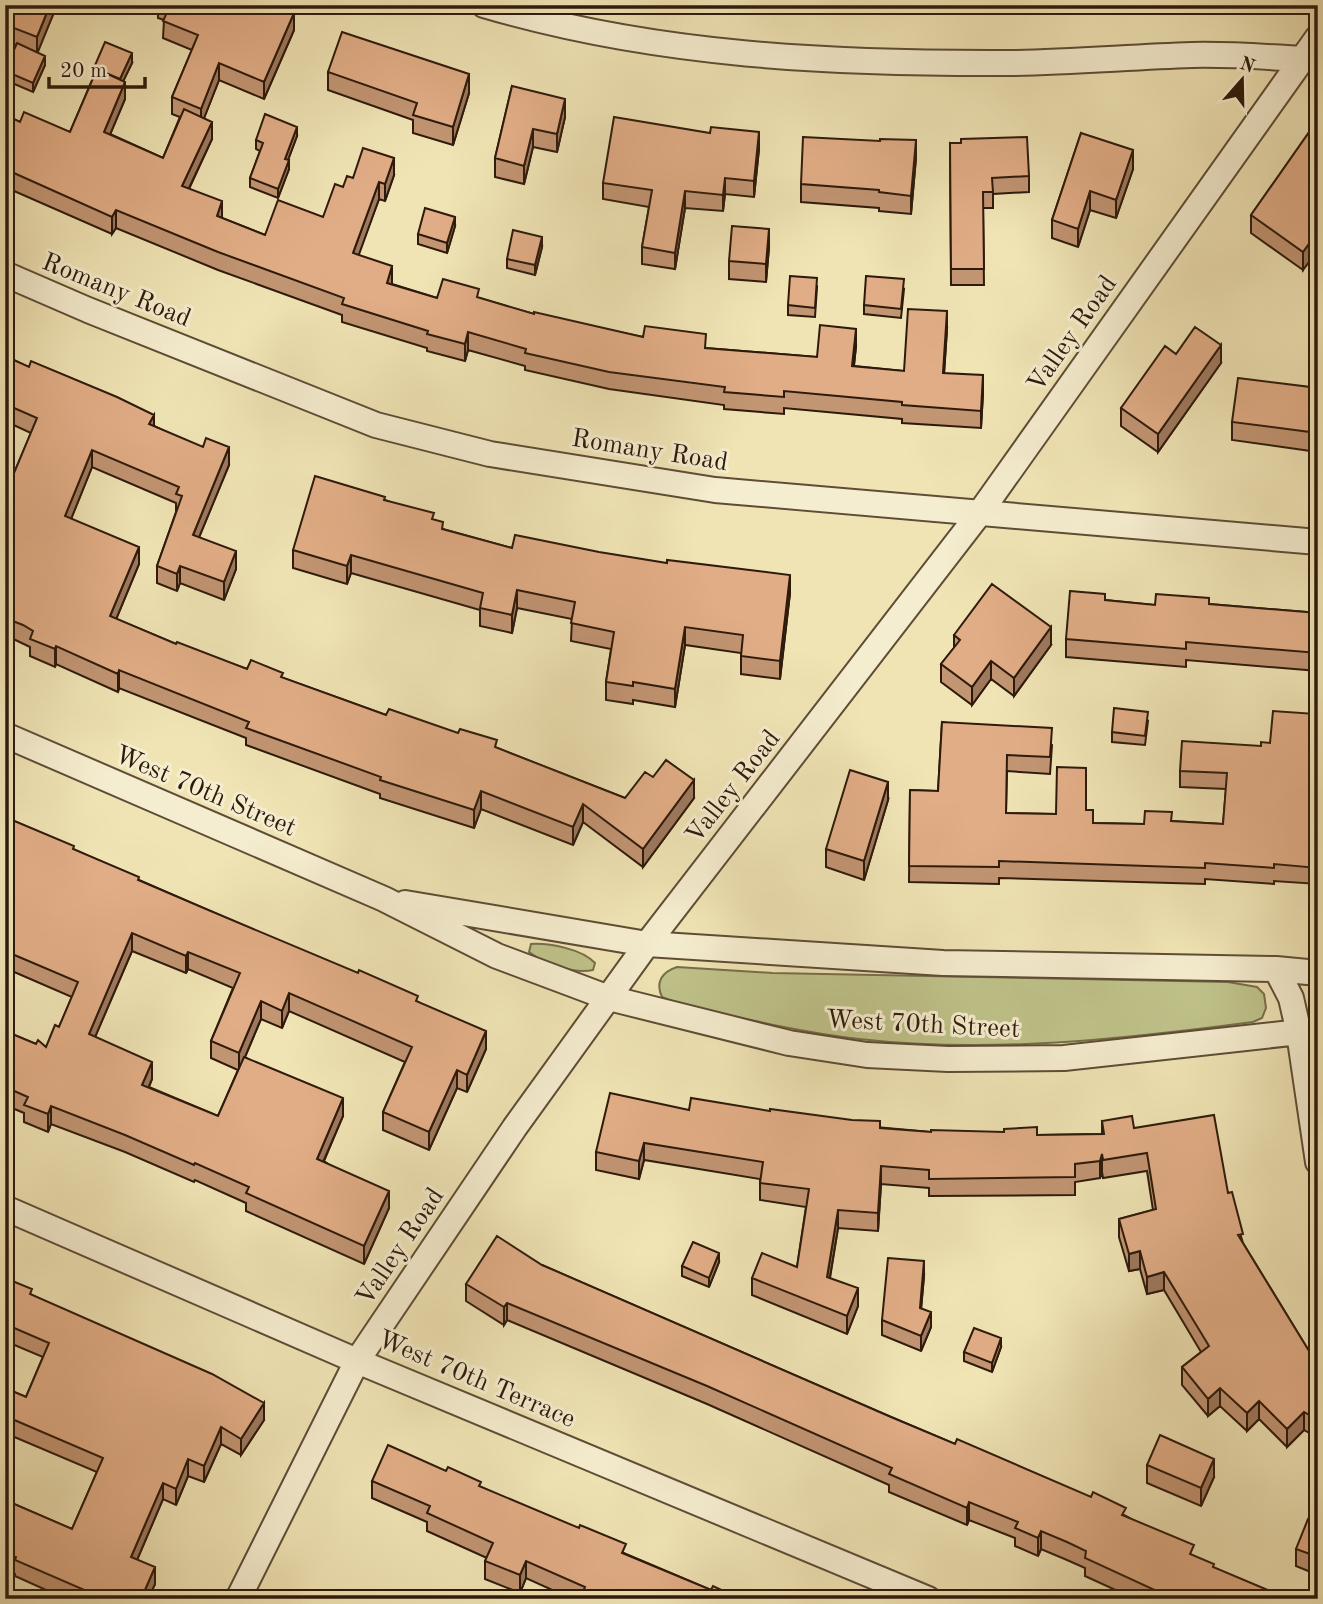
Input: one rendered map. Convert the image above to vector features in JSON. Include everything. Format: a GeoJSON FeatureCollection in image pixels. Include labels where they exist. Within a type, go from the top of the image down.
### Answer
{"type":"FeatureCollection","features":[{"type":"Feature","properties":{"kind":"street"},"geometry":{"type":"LineString","coordinates":[[484,5],[541,22],[643,42],[767,56],[899,63],[1016,63],[1195,55],[1310,59]]}},
{"type":"Feature","properties":{"kind":"street","name":"Valley Road"},"geometry":{"type":"LineString","coordinates":[[238,1599],[357,1361],[515,1127],[648,944],[979,514],[1310,59],[1318,37]]}},
{"type":"Feature","properties":{"kind":"street","name":"Romany Road"},"geometry":{"type":"LineString","coordinates":[[5,274],[376,425],[477,451],[715,490],[1318,542]]}},
{"type":"Feature","properties":{"kind":"street","name":"West 70th Street"},"geometry":{"type":"LineString","coordinates":[[5,735],[384,899],[497,956],[609,998],[789,1043],[881,1056],[948,1059],[1064,1058],[1308,1032]]}},
{"type":"Feature","properties":{"kind":"street","name":"West 70th Street"},"geometry":{"type":"LineString","coordinates":[[384,899],[648,944],[943,963],[1276,969],[1318,973]]}},
{"type":"Feature","properties":{"kind":"street"},"geometry":{"type":"LineString","coordinates":[[1276,969],[1308,1032],[1318,1162]]}},
{"type":"Feature","properties":{"kind":"street","name":"West 70th Terrace"},"geometry":{"type":"LineString","coordinates":[[5,1208],[357,1361],[928,1599]]}},
{"type":"Feature","properties":{"kind":"green space"},"geometry":{"type":"Polygon","coordinates":[[[531,944],[556,946],[582,954],[595,963],[593,970],[577,971],[551,964],[529,952],[531,944]]]}},
{"type":"Feature","properties":{"kind":"green space"},"geometry":{"type":"Polygon","coordinates":[[[677,967],[772,973],[1228,982],[1257,987],[1264,994],[1266,1008],[1262,1018],[1253,1022],[1106,1039],[1007,1045],[908,1043],[813,1032],[676,1003],[662,997],[659,987],[661,978],[677,967]]]}},
{"type":"Feature","properties":{"kind":"building"},"geometry":{"type":"Polygon","coordinates":[[[15,5],[50,5],[37,37],[6,25],[15,5]]]}},
{"type":"Feature","properties":{"kind":"building"},"geometry":{"type":"Polygon","coordinates":[[[168,5],[276,5],[294,13],[264,82],[219,63],[201,109],[172,97],[198,35],[163,21],[170,6],[168,5]]]}},
{"type":"Feature","properties":{"kind":"building"},"geometry":{"type":"Polygon","coordinates":[[[342,32],[469,74],[453,127],[413,115],[417,103],[328,72],[342,32]]]}},
{"type":"Feature","properties":{"kind":"building"},"geometry":{"type":"Polygon","coordinates":[[[105,42],[132,53],[120,79],[97,69],[93,70],[105,42]]]}},
{"type":"Feature","properties":{"kind":"building"},"geometry":{"type":"Polygon","coordinates":[[[17,43],[45,56],[33,83],[5,71],[17,43]]]}},
{"type":"Feature","properties":{"kind":"building"},"geometry":{"type":"Polygon","coordinates":[[[97,69],[125,82],[104,132],[163,158],[184,109],[212,122],[182,186],[222,201],[217,216],[265,235],[278,200],[323,217],[335,184],[343,187],[347,176],[353,178],[363,148],[394,158],[385,184],[379,182],[353,253],[392,266],[387,283],[437,298],[443,279],[479,289],[477,297],[534,314],[643,337],[645,326],[706,334],[705,348],[817,357],[820,325],[856,329],[852,366],[904,371],[908,309],[947,311],[943,373],[983,375],[981,411],[784,391],[784,397],[724,392],[725,387],[609,372],[525,353],[526,349],[468,332],[465,344],[427,334],[428,331],[342,304],[344,298],[218,252],[116,210],[112,217],[5,169],[5,115],[20,122],[24,112],[70,132],[97,69]]]}},
{"type":"Feature","properties":{"kind":"building"},"geometry":{"type":"Polygon","coordinates":[[[512,86],[565,99],[557,134],[533,129],[524,166],[495,158],[512,86]]]}},
{"type":"Feature","properties":{"kind":"building"},"geometry":{"type":"Polygon","coordinates":[[[265,114],[297,127],[278,189],[250,178],[263,143],[256,140],[265,114]]]}},
{"type":"Feature","properties":{"kind":"building"},"geometry":{"type":"Polygon","coordinates":[[[614,117],[710,133],[711,127],[759,132],[754,181],[725,178],[723,195],[685,191],[675,253],[642,247],[652,190],[603,183],[614,117]]]}},
{"type":"Feature","properties":{"kind":"building"},"geometry":{"type":"Polygon","coordinates":[[[1312,128],[1318,131],[1318,231],[1303,252],[1251,215],[1312,128]]]}},
{"type":"Feature","properties":{"kind":"building"},"geometry":{"type":"Polygon","coordinates":[[[1081,133],[1133,150],[1116,200],[1090,191],[1078,229],[1052,220],[1081,133]]]}},
{"type":"Feature","properties":{"kind":"building"},"geometry":{"type":"Polygon","coordinates":[[[803,137],[916,140],[911,196],[879,190],[801,184],[803,137]]]}},
{"type":"Feature","properties":{"kind":"building"},"geometry":{"type":"Polygon","coordinates":[[[1027,137],[1029,176],[992,178],[993,192],[983,192],[984,269],[951,269],[950,143],[961,143],[961,139],[1027,137]]]}},
{"type":"Feature","properties":{"kind":"building"},"geometry":{"type":"Polygon","coordinates":[[[425,208],[455,217],[447,243],[418,234],[425,208]]]}},
{"type":"Feature","properties":{"kind":"building"},"geometry":{"type":"Polygon","coordinates":[[[732,226],[769,229],[766,264],[729,261],[732,226]]]}},
{"type":"Feature","properties":{"kind":"building"},"geometry":{"type":"Polygon","coordinates":[[[513,230],[542,237],[535,265],[507,259],[513,230]]]}},
{"type":"Feature","properties":{"kind":"building"},"geometry":{"type":"Polygon","coordinates":[[[790,276],[817,278],[815,308],[788,305],[790,276]]]}},
{"type":"Feature","properties":{"kind":"building"},"geometry":{"type":"Polygon","coordinates":[[[866,276],[904,279],[901,309],[864,305],[866,276]]]}},
{"type":"Feature","properties":{"kind":"building"},"geometry":{"type":"Polygon","coordinates":[[[1195,327],[1221,345],[1158,434],[1121,408],[1165,346],[1176,354],[1195,327]]]}},
{"type":"Feature","properties":{"kind":"building"},"geometry":{"type":"Polygon","coordinates":[[[5,356],[29,367],[31,361],[117,397],[154,415],[149,424],[203,447],[206,438],[229,447],[193,535],[236,551],[224,582],[180,566],[177,574],[157,566],[182,496],[176,494],[179,487],[92,450],[65,516],[139,547],[110,616],[176,644],[177,642],[247,669],[251,660],[283,673],[281,677],[386,715],[389,709],[458,733],[460,729],[497,740],[495,747],[625,798],[645,772],[653,777],[666,760],[694,780],[643,849],[583,804],[573,827],[481,791],[474,810],[380,780],[381,777],[246,728],[249,722],[119,670],[118,674],[56,646],[55,649],[30,639],[33,631],[5,618],[5,489],[7,490],[37,418],[5,404],[5,356]]]}},
{"type":"Feature","properties":{"kind":"building"},"geometry":{"type":"Polygon","coordinates":[[[1238,378],[1311,387],[1311,383],[1318,383],[1318,433],[1232,422],[1238,378]]]}},
{"type":"Feature","properties":{"kind":"building"},"geometry":{"type":"Polygon","coordinates":[[[315,476],[385,497],[384,500],[434,513],[432,519],[443,522],[442,529],[512,548],[515,535],[667,563],[667,560],[790,575],[780,661],[741,656],[743,635],[685,627],[675,689],[633,682],[633,686],[606,682],[614,632],[571,623],[575,602],[517,590],[512,615],[480,608],[483,593],[351,555],[347,566],[293,550],[315,476]]]}},
{"type":"Feature","properties":{"kind":"building"},"geometry":{"type":"Polygon","coordinates":[[[992,584],[1051,627],[1014,678],[991,661],[972,687],[941,664],[960,640],[954,635],[992,584]]]}},
{"type":"Feature","properties":{"kind":"building"},"geometry":{"type":"Polygon","coordinates":[[[1070,591],[1105,594],[1105,600],[1155,605],[1156,594],[1209,598],[1209,604],[1318,613],[1318,653],[1186,642],[1186,649],[1066,639],[1070,591]]]}},
{"type":"Feature","properties":{"kind":"building"},"geometry":{"type":"Polygon","coordinates":[[[1315,703],[1318,704],[1318,868],[1274,864],[1274,868],[1205,863],[1205,868],[999,861],[999,867],[909,866],[910,790],[938,791],[942,722],[1052,728],[1050,757],[1007,755],[1006,813],[1056,814],[1057,767],[1086,768],[1086,810],[1093,810],[1093,823],[1144,824],[1145,811],[1172,812],[1171,821],[1223,824],[1227,773],[1180,771],[1182,741],[1261,746],[1261,742],[1270,743],[1273,711],[1315,714],[1315,703]]]}},
{"type":"Feature","properties":{"kind":"building"},"geometry":{"type":"Polygon","coordinates":[[[1114,708],[1148,712],[1145,736],[1112,732],[1114,708]]]}},
{"type":"Feature","properties":{"kind":"building"},"geometry":{"type":"Polygon","coordinates":[[[850,770],[888,782],[864,861],[826,849],[850,770]]]}},
{"type":"Feature","properties":{"kind":"building"},"geometry":{"type":"Polygon","coordinates":[[[5,817],[74,846],[73,849],[139,877],[138,880],[418,996],[416,1001],[486,1031],[467,1075],[457,1070],[429,1132],[383,1112],[412,1047],[289,993],[282,1011],[261,1001],[239,1053],[211,1041],[240,973],[188,952],[186,956],[132,933],[89,1034],[152,1062],[142,1085],[218,1116],[244,1057],[343,1098],[317,1159],[389,1191],[364,1246],[246,1193],[249,1187],[195,1163],[194,1165],[51,1106],[48,1114],[24,1105],[28,1097],[5,1087],[5,1031],[36,1044],[38,1040],[46,1047],[55,1025],[59,1027],[78,982],[5,951],[5,817]]]}},
{"type":"Feature","properties":{"kind":"building"},"geometry":{"type":"Polygon","coordinates":[[[610,1093],[689,1110],[691,1098],[770,1111],[880,1121],[880,1128],[931,1132],[1004,1132],[1004,1129],[1037,1127],[1037,1135],[1104,1134],[1102,1121],[1132,1116],[1134,1128],[1214,1115],[1228,1193],[1232,1192],[1243,1234],[1238,1235],[1309,1351],[1318,1343],[1318,1420],[1304,1412],[1287,1429],[1259,1401],[1247,1413],[1220,1388],[1208,1399],[1182,1367],[1209,1346],[1164,1272],[1147,1277],[1140,1251],[1129,1254],[1119,1219],[1156,1209],[1147,1153],[1103,1160],[1102,1154],[1100,1161],[1075,1164],[1075,1177],[929,1179],[929,1170],[881,1166],[878,1213],[838,1210],[827,1277],[858,1288],[847,1316],[752,1278],[762,1253],[797,1267],[809,1189],[760,1183],[763,1162],[644,1143],[639,1161],[596,1152],[610,1093]]]}},
{"type":"Feature","properties":{"kind":"building"},"geometry":{"type":"Polygon","coordinates":[[[497,1236],[542,1265],[891,1417],[955,1444],[957,1439],[1091,1497],[1093,1492],[1126,1508],[1122,1515],[1194,1545],[1190,1554],[1214,1564],[1213,1567],[1289,1599],[1174,1599],[1085,1558],[1086,1551],[1067,1542],[1041,1531],[1038,1538],[1015,1528],[1018,1522],[969,1502],[967,1508],[889,1474],[892,1468],[707,1386],[507,1303],[504,1307],[466,1284],[497,1236]]]}},
{"type":"Feature","properties":{"kind":"building"},"geometry":{"type":"Polygon","coordinates":[[[693,1242],[719,1253],[709,1278],[682,1266],[693,1242]]]}},
{"type":"Feature","properties":{"kind":"building"},"geometry":{"type":"Polygon","coordinates":[[[888,1258],[924,1261],[920,1308],[931,1312],[921,1336],[882,1320],[888,1258]]]}},
{"type":"Feature","properties":{"kind":"building"},"geometry":{"type":"Polygon","coordinates":[[[5,1278],[32,1289],[30,1294],[212,1374],[264,1403],[241,1439],[221,1427],[204,1466],[188,1459],[176,1489],[163,1483],[131,1557],[155,1567],[141,1599],[105,1599],[15,1560],[16,1557],[5,1553],[5,1500],[72,1529],[103,1458],[5,1416],[5,1388],[26,1397],[49,1343],[5,1324],[5,1278]]]}},
{"type":"Feature","properties":{"kind":"building"},"geometry":{"type":"Polygon","coordinates":[[[974,1328],[1001,1338],[992,1363],[964,1352],[974,1328]]]}},
{"type":"Feature","properties":{"kind":"building"},"geometry":{"type":"Polygon","coordinates":[[[1160,1435],[1214,1459],[1201,1488],[1147,1465],[1160,1435]]]}},
{"type":"Feature","properties":{"kind":"building"},"geometry":{"type":"Polygon","coordinates":[[[388,1445],[446,1471],[448,1467],[481,1482],[479,1486],[579,1528],[580,1525],[626,1544],[622,1553],[711,1590],[713,1586],[741,1599],[580,1599],[585,1587],[526,1561],[520,1575],[485,1561],[493,1543],[427,1513],[430,1506],[372,1481],[388,1445]]]}},
{"type":"Feature","properties":{"kind":"building"},"geometry":{"type":"Polygon","coordinates":[[[1308,1519],[1318,1523],[1318,1557],[1296,1549],[1308,1519]]]}}]}
